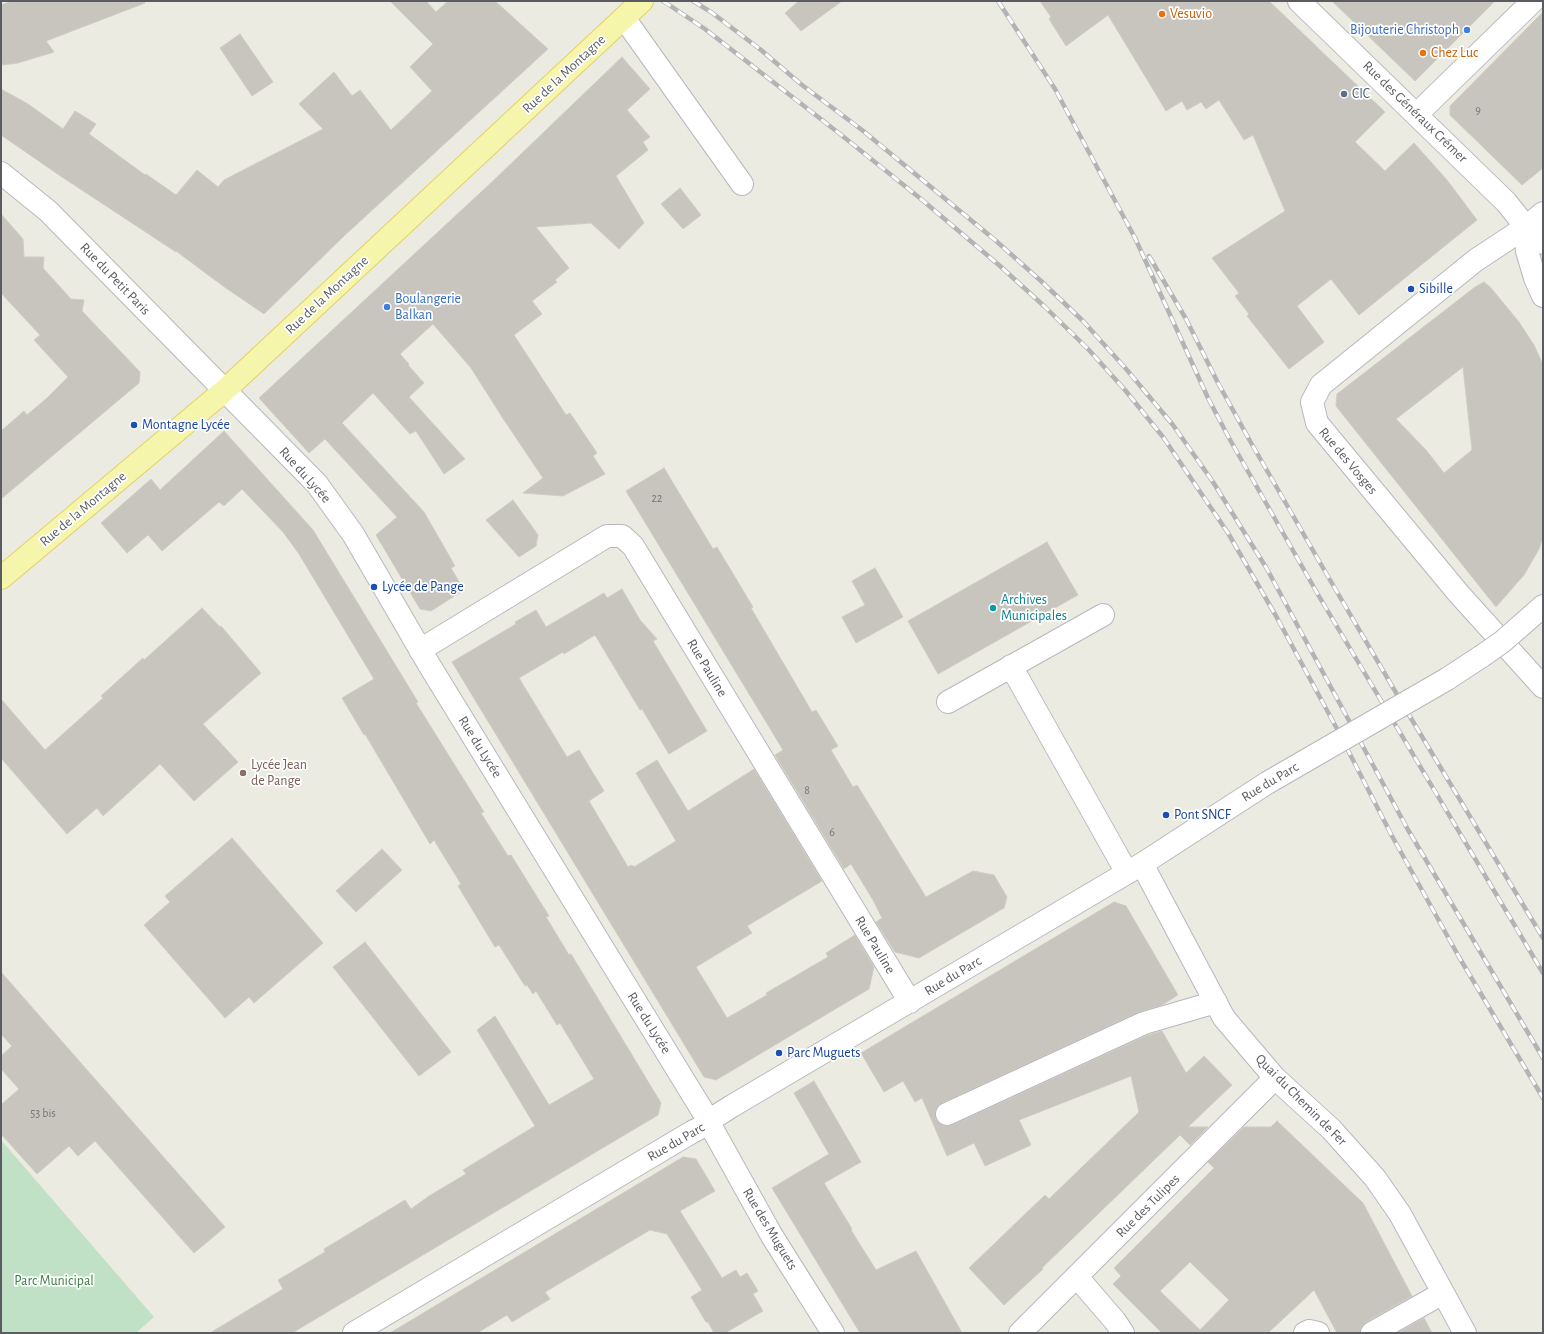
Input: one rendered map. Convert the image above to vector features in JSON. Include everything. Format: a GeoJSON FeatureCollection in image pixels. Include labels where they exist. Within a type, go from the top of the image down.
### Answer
{"type":"FeatureCollection","features":[{"type":"Feature","properties":{"kind":"main road","name":"Rue de la Montagne"},"geometry":{"type":"LineString","coordinates":[[1,578],[224,391],[642,1]]}},
{"type":"Feature","properties":{"kind":"street","name":"Rue des Généraux Crémer"},"geometry":{"type":"LineString","coordinates":[[1299,1],[1506,202],[1526,227],[1543,243]]}},
{"type":"Feature","properties":{"kind":"street"},"geometry":{"type":"LineString","coordinates":[[1417,114],[1533,1]]}},
{"type":"Feature","properties":{"kind":"street"},"geometry":{"type":"LineString","coordinates":[[624,18],[742,184]]}},
{"type":"Feature","properties":{"kind":"street","name":"Rue du Petit Paris"},"geometry":{"type":"LineString","coordinates":[[4,180],[48,211],[224,391]]}},
{"type":"Feature","properties":{"kind":"street","name":"Rue des Vosges"},"geometry":{"type":"LineString","coordinates":[[1543,213],[1526,227],[1476,260],[1321,385],[1312,402],[1317,423],[1459,594],[1543,687]]}},
{"type":"Feature","properties":{"kind":"street"},"geometry":{"type":"LineString","coordinates":[[1526,227],[1527,251],[1535,278],[1543,296]]}},
{"type":"Feature","properties":{"kind":"street","name":"Rue du Lycée"},"geometry":{"type":"LineString","coordinates":[[224,391],[317,484],[353,534],[420,650],[710,1123]]}},
{"type":"Feature","properties":{"kind":"street","name":"Rue Pauline"},"geometry":{"type":"LineString","coordinates":[[420,650],[607,536],[622,536],[633,546],[910,1002]]}},
{"type":"Feature","properties":{"kind":"street","name":"Rue du Parc"},"geometry":{"type":"LineString","coordinates":[[354,1333],[685,1136],[710,1123],[713,1118],[732,1106],[1135,868],[1267,783],[1447,679],[1502,642],[1543,606]]}},
{"type":"Feature","properties":{"kind":"street"},"geometry":{"type":"LineString","coordinates":[[948,702],[1102,615]]}},
{"type":"Feature","properties":{"kind":"street","name":"Quai du Chemin de Fer"},"geometry":{"type":"LineString","coordinates":[[1011,666],[1135,868],[1216,1002],[1224,1018],[1275,1078],[1331,1129],[1375,1178],[1400,1214],[1465,1333]]}},
{"type":"Feature","properties":{"kind":"street"},"geometry":{"type":"LineString","coordinates":[[946,1114],[1144,1023],[1216,1002]]}},
{"type":"Feature","properties":{"kind":"street","name":"Rue des Tulipes"},"geometry":{"type":"LineString","coordinates":[[1020,1333],[1275,1078]]}},
{"type":"Feature","properties":{"kind":"street","name":"Rue des Muguets"},"geometry":{"type":"LineString","coordinates":[[710,1123],[712,1130],[772,1236],[833,1333]]}},
{"type":"Feature","properties":{"kind":"street"},"geometry":{"type":"LineString","coordinates":[[1077,1277],[1115,1321],[1123,1333]]}},
{"type":"Feature","properties":{"kind":"street"},"geometry":{"type":"LineString","coordinates":[[1372,1333],[1444,1293]]}},
{"type":"Feature","properties":{"kind":"street"},"geometry":{"type":"LineString","coordinates":[[1305,1333],[1309,1331],[1318,1333]]}},
{"type":"Feature","properties":{"kind":"green space","name":"Parc Municipal"},"geometry":{"type":"Polygon","coordinates":[[[1,1140],[154,1317],[136,1333],[1,1333],[1,1140]]]}},
{"type":"Feature","properties":{"kind":"building"},"geometry":{"type":"Polygon","coordinates":[[[13,1],[144,1],[145,3],[46,41],[54,52],[18,63],[1,65],[1,5],[13,1]]]}},
{"type":"Feature","properties":{"kind":"building"},"geometry":{"type":"Polygon","coordinates":[[[390,1],[426,1],[436,12],[448,1],[495,1],[548,49],[344,236],[264,314],[176,251],[59,175],[1,135],[1,89],[28,104],[63,129],[75,111],[96,124],[89,134],[145,175],[146,174],[176,195],[197,170],[218,187],[224,180],[323,129],[299,104],[334,72],[352,96],[360,90],[391,130],[432,91],[410,67],[433,44],[390,1]]]}},
{"type":"Feature","properties":{"kind":"building"},"geometry":{"type":"Polygon","coordinates":[[[799,1],[842,1],[801,31],[785,13],[799,1]]]}},
{"type":"Feature","properties":{"kind":"building"},"geometry":{"type":"Polygon","coordinates":[[[1040,1],[1269,1],[1385,112],[1355,142],[1385,171],[1414,143],[1447,180],[1477,220],[1359,315],[1331,279],[1297,306],[1324,342],[1289,369],[1247,316],[1249,314],[1235,296],[1239,293],[1212,258],[1285,211],[1253,135],[1244,140],[1219,100],[1206,109],[1201,102],[1187,110],[1182,101],[1166,111],[1108,15],[1066,46],[1049,19],[1051,17],[1040,1]]]}},
{"type":"Feature","properties":{"kind":"building"},"geometry":{"type":"Polygon","coordinates":[[[1332,1],[1495,1],[1415,81],[1332,1]]]}},
{"type":"Feature","properties":{"kind":"building"},"geometry":{"type":"Polygon","coordinates":[[[1543,12],[1543,168],[1522,185],[1450,115],[1450,106],[1543,12]]]}},
{"type":"Feature","properties":{"kind":"building"},"geometry":{"type":"Polygon","coordinates":[[[240,34],[273,82],[252,96],[220,48],[240,34]]]}},
{"type":"Feature","properties":{"kind":"building"},"geometry":{"type":"Polygon","coordinates":[[[622,57],[650,89],[627,110],[650,137],[643,142],[648,150],[616,176],[644,223],[619,249],[591,223],[536,227],[569,268],[555,280],[557,282],[532,301],[542,314],[514,335],[566,415],[570,413],[597,453],[593,456],[605,474],[563,496],[523,493],[543,478],[471,368],[433,324],[400,354],[424,383],[409,397],[465,459],[444,474],[416,431],[410,434],[373,393],[342,423],[424,512],[455,566],[451,568],[464,590],[431,611],[420,609],[376,535],[397,517],[325,439],[309,453],[259,398],[493,181],[622,57]]]}},
{"type":"Feature","properties":{"kind":"building"},"geometry":{"type":"Polygon","coordinates":[[[680,188],[701,215],[683,229],[661,204],[680,188]]]}},
{"type":"Feature","properties":{"kind":"building"},"geometry":{"type":"Polygon","coordinates":[[[1,214],[23,239],[24,257],[44,257],[43,268],[71,299],[84,300],[82,311],[140,372],[139,383],[1,499],[1,431],[24,411],[27,415],[68,377],[34,340],[40,335],[1,293],[1,214]]]}},
{"type":"Feature","properties":{"kind":"building"},"geometry":{"type":"Polygon","coordinates":[[[1484,282],[1491,288],[1519,322],[1534,345],[1543,365],[1543,537],[1539,549],[1524,575],[1496,607],[1336,406],[1337,394],[1475,287],[1484,282]],[[1463,367],[1396,419],[1426,450],[1444,473],[1472,450],[1463,367]]]}},
{"type":"Feature","properties":{"kind":"building"},"geometry":{"type":"Polygon","coordinates":[[[224,431],[313,530],[418,702],[416,703],[484,812],[481,813],[508,856],[511,855],[549,916],[546,917],[569,955],[571,954],[661,1103],[658,1115],[292,1333],[210,1333],[283,1289],[278,1280],[325,1252],[324,1249],[405,1200],[411,1209],[429,1196],[466,1174],[463,1170],[535,1126],[477,1030],[495,1016],[549,1105],[594,1079],[560,1023],[557,1025],[536,991],[533,994],[527,985],[525,986],[499,945],[495,947],[458,886],[461,884],[434,840],[430,844],[342,698],[374,679],[299,554],[283,532],[242,489],[224,506],[219,502],[162,551],[148,535],[127,553],[101,523],[151,479],[160,490],[224,431]]]}},
{"type":"Feature","properties":{"kind":"building"},"geometry":{"type":"Polygon","coordinates":[[[664,468],[713,549],[717,547],[753,607],[751,608],[812,712],[816,710],[838,746],[831,750],[853,787],[857,785],[926,897],[973,871],[994,875],[1007,897],[1004,908],[919,958],[895,952],[876,922],[882,918],[873,900],[851,864],[844,869],[775,755],[783,750],[626,491],[664,468]]]}},
{"type":"Feature","properties":{"kind":"building"},"geometry":{"type":"Polygon","coordinates":[[[513,500],[538,535],[536,546],[519,557],[486,520],[513,500]]]}},
{"type":"Feature","properties":{"kind":"building","name":"Archives Municipales"},"geometry":{"type":"Polygon","coordinates":[[[1047,542],[1078,595],[938,674],[908,621],[1047,542]]]}},
{"type":"Feature","properties":{"kind":"building"},"geometry":{"type":"Polygon","coordinates":[[[875,568],[903,617],[856,643],[842,617],[865,605],[852,581],[875,568]]]}},
{"type":"Feature","properties":{"kind":"building"},"geometry":{"type":"Polygon","coordinates":[[[622,589],[640,620],[657,639],[653,641],[707,731],[669,754],[642,709],[640,710],[595,635],[564,654],[563,652],[519,678],[567,757],[579,750],[604,791],[589,801],[628,867],[632,865],[634,867],[676,841],[636,773],[657,760],[688,811],[754,769],[822,881],[747,926],[752,933],[696,967],[727,1018],[767,995],[766,993],[828,957],[826,953],[855,935],[874,967],[869,989],[716,1080],[704,1077],[452,662],[516,624],[515,622],[536,610],[546,627],[604,593],[607,598],[622,589]]]}},
{"type":"Feature","properties":{"kind":"building"},"geometry":{"type":"Polygon","coordinates":[[[202,608],[220,627],[221,626],[261,673],[203,724],[238,762],[194,801],[160,764],[103,816],[97,808],[67,834],[1,758],[1,699],[45,750],[103,698],[101,696],[143,658],[144,660],[202,608]]]}},
{"type":"Feature","properties":{"kind":"building"},"geometry":{"type":"Polygon","coordinates":[[[232,838],[323,943],[254,1003],[249,997],[225,1018],[144,925],[170,902],[165,896],[232,838]]]}},
{"type":"Feature","properties":{"kind":"building"},"geometry":{"type":"Polygon","coordinates":[[[382,849],[402,870],[356,912],[336,891],[382,849]]]}},
{"type":"Feature","properties":{"kind":"building"},"geometry":{"type":"Polygon","coordinates":[[[1114,902],[1126,906],[1178,995],[1162,1005],[1139,1012],[942,1103],[937,1107],[935,1112],[936,1120],[945,1126],[952,1125],[1148,1035],[1162,1031],[1186,1073],[1204,1056],[1232,1085],[1188,1127],[1208,1127],[1190,1145],[1180,1135],[1042,1268],[1043,1269],[1004,1305],[969,1268],[1045,1195],[1049,1199],[1139,1112],[1131,1076],[1019,1120],[1031,1145],[985,1166],[974,1143],[947,1156],[922,1098],[915,1102],[903,1081],[884,1092],[861,1053],[1114,902]]]}},
{"type":"Feature","properties":{"kind":"building"},"geometry":{"type":"Polygon","coordinates":[[[365,942],[451,1052],[419,1076],[333,967],[365,942]]]}},
{"type":"Feature","properties":{"kind":"building"},"geometry":{"type":"Polygon","coordinates":[[[1,972],[225,1227],[194,1253],[95,1141],[78,1156],[69,1146],[37,1174],[1,1134],[1,1105],[19,1089],[1,1069],[1,1056],[12,1046],[1,1034],[1,972]]]}},
{"type":"Feature","properties":{"kind":"building"},"geometry":{"type":"Polygon","coordinates":[[[814,1081],[861,1162],[824,1183],[852,1229],[851,1230],[876,1270],[916,1251],[962,1333],[860,1333],[772,1188],[829,1154],[794,1093],[814,1081]]]}},
{"type":"Feature","properties":{"kind":"building"},"geometry":{"type":"Polygon","coordinates":[[[1277,1121],[1363,1203],[1412,1296],[1366,1322],[1361,1327],[1360,1333],[1337,1333],[1314,1290],[1268,1333],[1162,1333],[1113,1284],[1121,1276],[1114,1268],[1214,1168],[1208,1162],[1244,1127],[1271,1127],[1277,1121]],[[1190,1262],[1160,1291],[1200,1330],[1229,1300],[1190,1262]]]}},
{"type":"Feature","properties":{"kind":"building"},"geometry":{"type":"Polygon","coordinates":[[[683,1157],[696,1159],[715,1191],[680,1211],[722,1278],[736,1270],[740,1277],[747,1273],[758,1291],[753,1294],[763,1311],[725,1333],[714,1333],[691,1297],[702,1290],[667,1234],[650,1230],[545,1292],[550,1299],[512,1322],[507,1315],[477,1333],[390,1333],[683,1157]]]}},
{"type":"Feature","properties":{"kind":"building"},"geometry":{"type":"Polygon","coordinates":[[[1424,1318],[1432,1333],[1397,1333],[1424,1318]]]}},
{"type":"Feature","properties":{"kind":"railway"},"geometry":{"type":"LineString","coordinates":[[663,1],[705,29],[840,134],[921,199],[1000,266],[1089,350],[1125,390],[1163,437],[1228,533],[1276,616],[1336,727],[1392,836],[1459,957],[1543,1098]]}},
{"type":"Feature","properties":{"kind":"railway"},"geometry":{"type":"LineString","coordinates":[[693,1],[711,12],[761,50],[802,85],[862,130],[995,240],[1083,321],[1127,370],[1173,425],[1213,482],[1267,569],[1407,828],[1543,1058]]}},
{"type":"Feature","properties":{"kind":"railway"},"geometry":{"type":"LineString","coordinates":[[998,1],[1055,89],[1135,238],[1208,398],[1229,438],[1320,598],[1543,973]]}},
{"type":"Feature","properties":{"kind":"railway"},"geometry":{"type":"LineString","coordinates":[[1149,256],[1186,319],[1218,383],[1250,441],[1330,580],[1543,938]]}},
{"type":"Feature","properties":{"kind":"place","name":"Vesuvio"},"geometry":{"type":"Point","coordinates":[1162,14]}},
{"type":"Feature","properties":{"kind":"place","name":"Bijouterie Christoph"},"geometry":{"type":"Point","coordinates":[1467,30]}},
{"type":"Feature","properties":{"kind":"place","name":"Chez Luc"},"geometry":{"type":"Point","coordinates":[1423,53]}},
{"type":"Feature","properties":{"kind":"place","name":"CIC"},"geometry":{"type":"Point","coordinates":[1344,94]}},
{"type":"Feature","properties":{"kind":"place","name":"Sibille"},"geometry":{"type":"Point","coordinates":[1411,289]}},
{"type":"Feature","properties":{"kind":"place","name":"Boulangerie Balkan"},"geometry":{"type":"Point","coordinates":[387,307]}},
{"type":"Feature","properties":{"kind":"place","name":"Montagne Lycée"},"geometry":{"type":"Point","coordinates":[134,425]}},
{"type":"Feature","properties":{"kind":"place","name":"Lycée de Pange"},"geometry":{"type":"Point","coordinates":[374,587]}},
{"type":"Feature","properties":{"kind":"place","name":"Archives Municipales"},"geometry":{"type":"Point","coordinates":[993,608]}},
{"type":"Feature","properties":{"kind":"place","name":"Lycée Jean de Pange"},"geometry":{"type":"Point","coordinates":[243,773]}},
{"type":"Feature","properties":{"kind":"place","name":"Pont SNCF"},"geometry":{"type":"Point","coordinates":[1166,815]}},
{"type":"Feature","properties":{"kind":"place","name":"Parc Muguets"},"geometry":{"type":"Point","coordinates":[779,1053]}}]}
